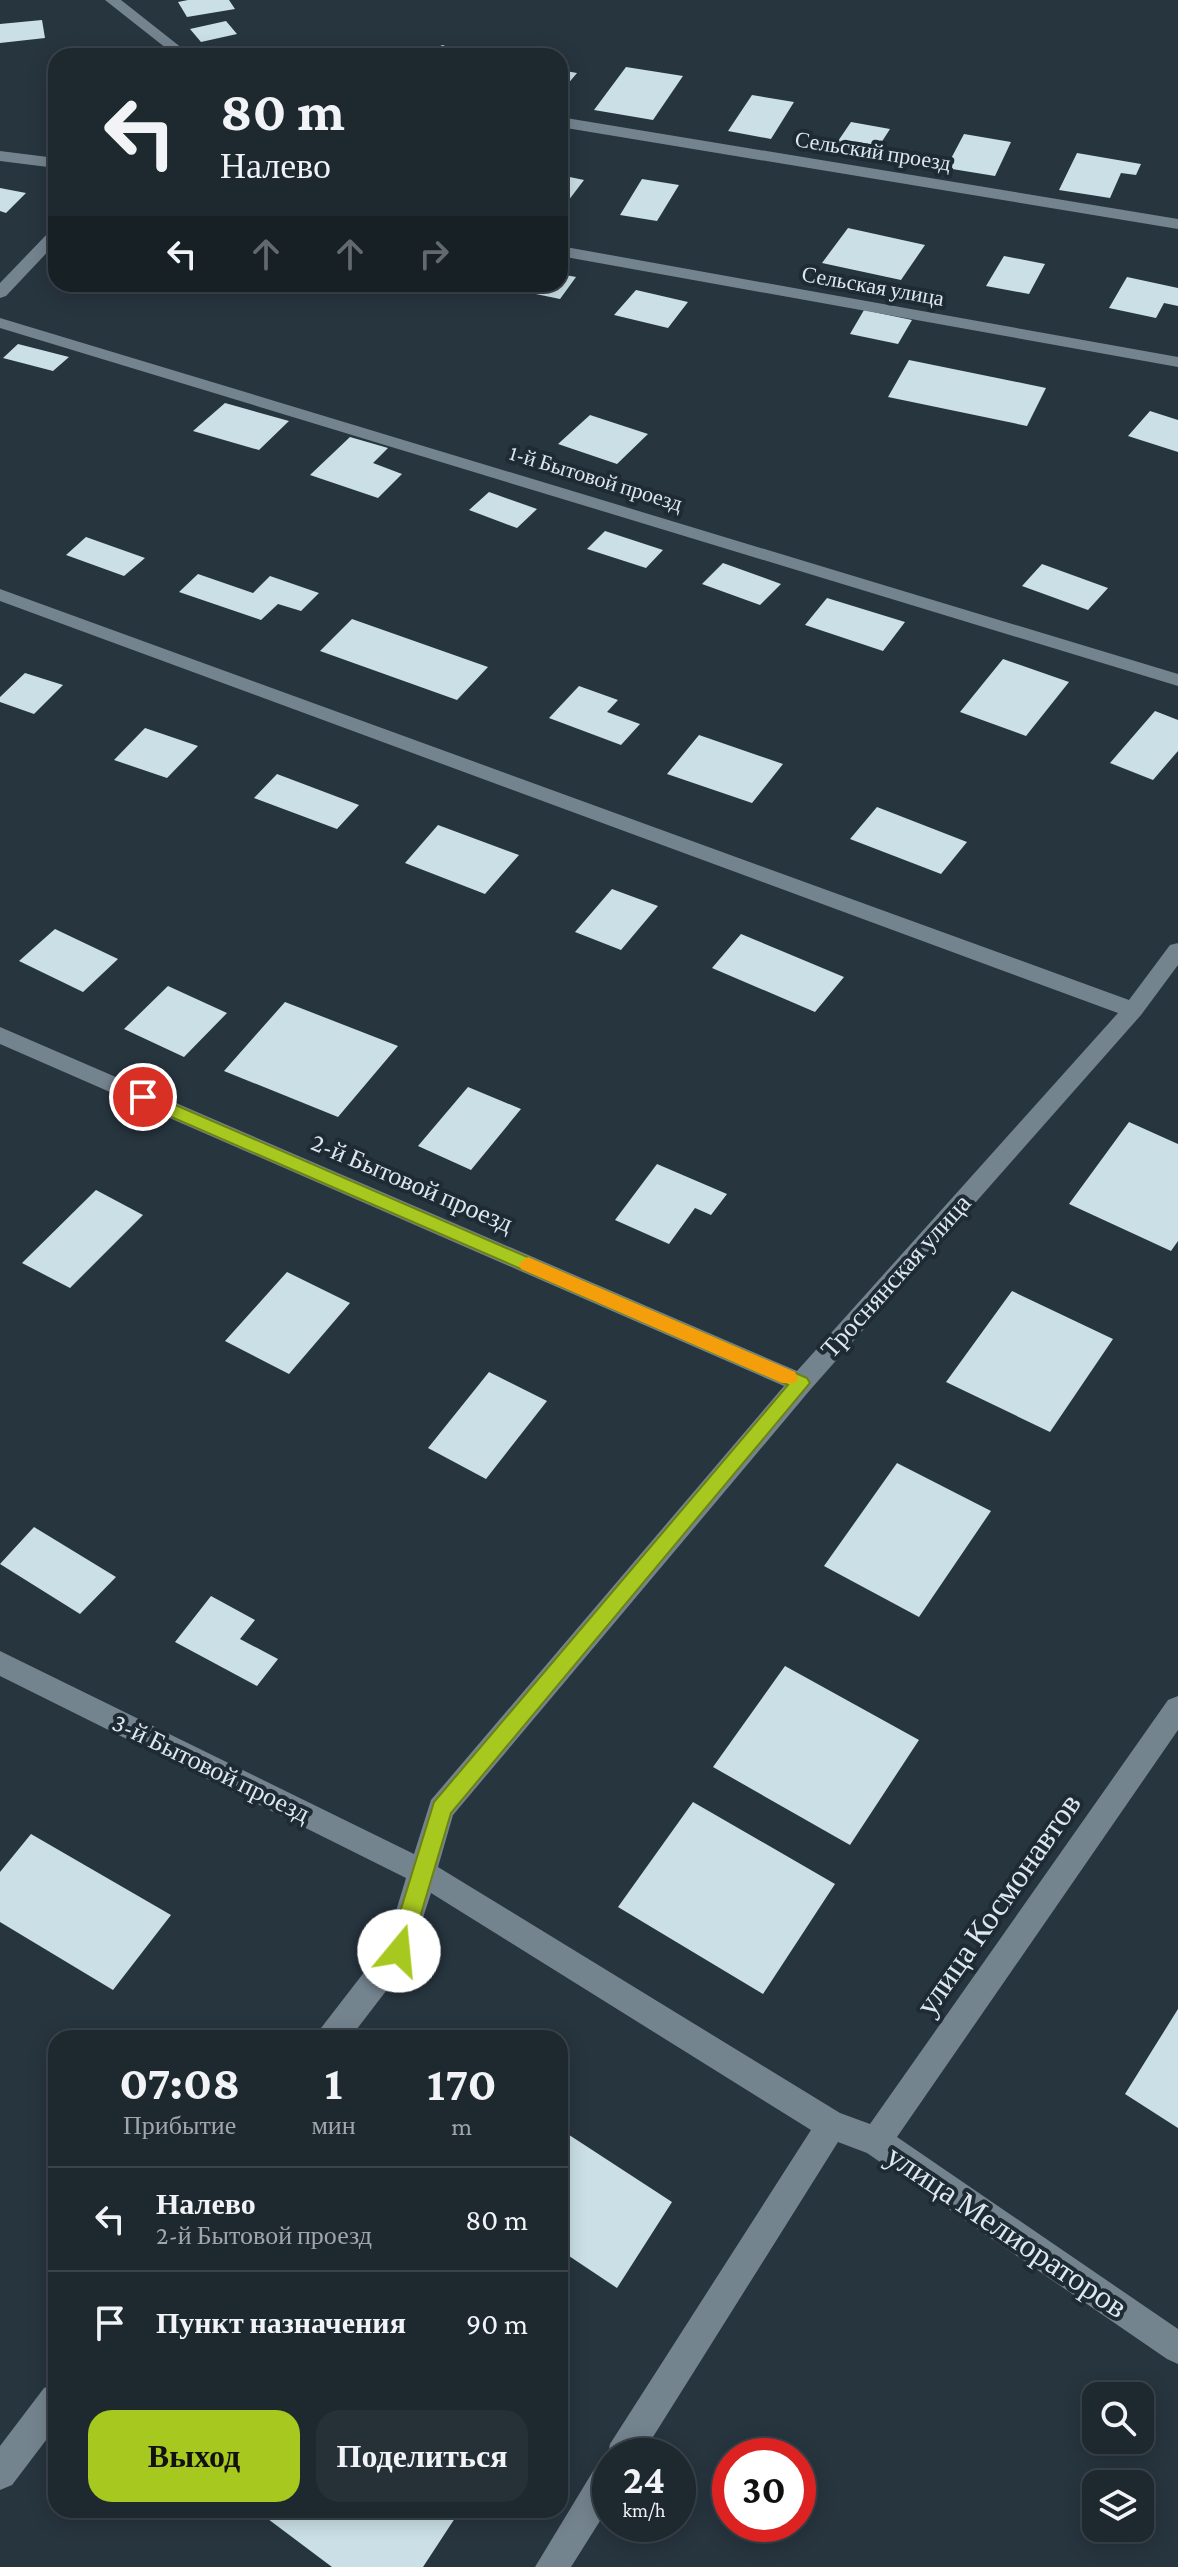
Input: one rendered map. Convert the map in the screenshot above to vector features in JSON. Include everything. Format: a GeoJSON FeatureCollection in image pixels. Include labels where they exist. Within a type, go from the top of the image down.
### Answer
{"type":"FeatureCollection","features":[{"type":"Feature","properties":{"kind":"street"},"geometry":{"type":"LineString","coordinates":[[112,0],[175,48]]}},
{"type":"Feature","properties":{"kind":"street","name":"Сельский проезд"},"geometry":{"type":"LineString","coordinates":[[568,123],[1178,224]]}},
{"type":"Feature","properties":{"kind":"street"},"geometry":{"type":"LineString","coordinates":[[0,156],[48,162]]}},
{"type":"Feature","properties":{"kind":"street"},"geometry":{"type":"LineString","coordinates":[[0,293],[48,242]]}},
{"type":"Feature","properties":{"kind":"street","name":"Сельская улица"},"geometry":{"type":"LineString","coordinates":[[568,252],[1178,362]]}},
{"type":"Feature","properties":{"kind":"street","name":"1-й Бытовой проезд"},"geometry":{"type":"LineString","coordinates":[[0,323],[1178,680]]}},
{"type":"Feature","properties":{"kind":"street"},"geometry":{"type":"LineString","coordinates":[[0,595],[1133,1010]]}},
{"type":"Feature","properties":{"kind":"street","name":"Троснянская улица"},"geometry":{"type":"LineString","coordinates":[[338,2030],[399,1951],[441,1809],[801,1383],[1133,1010],[1178,950]]}},
{"type":"Feature","properties":{"kind":"street","name":"2-й Бытовой проезд"},"geometry":{"type":"LineString","coordinates":[[0,1035],[801,1383]]}},
{"type":"Feature","properties":{"kind":"street","name":"3-й Бытовой проезд"},"geometry":{"type":"LineString","coordinates":[[0,1663],[422,1872],[831,2125]]}},
{"type":"Feature","properties":{"kind":"street","name":"улица Космонавтов"},"geometry":{"type":"LineString","coordinates":[[876,2141],[1178,1708]]}},
{"type":"Feature","properties":{"kind":"street"},"geometry":{"type":"LineString","coordinates":[[633,2438],[831,2125]]}},
{"type":"Feature","properties":{"kind":"street","name":"улица Мелиораторов"},"geometry":{"type":"LineString","coordinates":[[831,2125],[876,2141],[1178,2348]]}},
{"type":"Feature","properties":{"kind":"street"},"geometry":{"type":"LineString","coordinates":[[0,2473],[48,2410]]}},
{"type":"Feature","properties":{"kind":"street"},"geometry":{"type":"LineString","coordinates":[[552,2567],[592,2504]]}},
{"type":"Feature","properties":{"kind":"building"},"geometry":{"type":"Polygon","coordinates":[[[229,0],[235,9],[187,17],[178,2],[229,0]]]}},
{"type":"Feature","properties":{"kind":"building"},"geometry":{"type":"Polygon","coordinates":[[[42,20],[45,38],[0,43],[0,24],[42,20]]]}},
{"type":"Feature","properties":{"kind":"building"},"geometry":{"type":"Polygon","coordinates":[[[226,21],[237,34],[201,42],[190,29],[226,21]]]}},
{"type":"Feature","properties":{"kind":"building"},"geometry":{"type":"Polygon","coordinates":[[[626,67],[683,76],[653,120],[594,110],[626,67]]]}},
{"type":"Feature","properties":{"kind":"building"},"geometry":{"type":"Polygon","coordinates":[[[568,71],[577,73],[568,84],[568,71]]]}},
{"type":"Feature","properties":{"kind":"building"},"geometry":{"type":"Polygon","coordinates":[[[752,95],[794,102],[771,139],[728,131],[752,95]]]}},
{"type":"Feature","properties":{"kind":"building"},"geometry":{"type":"Polygon","coordinates":[[[851,122],[890,129],[874,154],[834,147],[851,122]]]}},
{"type":"Feature","properties":{"kind":"building"},"geometry":{"type":"Polygon","coordinates":[[[964,134],[1011,142],[995,176],[946,168],[964,134]]]}},
{"type":"Feature","properties":{"kind":"building"},"geometry":{"type":"Polygon","coordinates":[[[1077,153],[1141,164],[1136,175],[1121,173],[1110,198],[1059,190],[1077,153]]]}},
{"type":"Feature","properties":{"kind":"building"},"geometry":{"type":"Polygon","coordinates":[[[568,177],[584,180],[568,201],[568,177]]]}},
{"type":"Feature","properties":{"kind":"building"},"geometry":{"type":"Polygon","coordinates":[[[642,179],[679,185],[657,221],[620,215],[642,179]]]}},
{"type":"Feature","properties":{"kind":"building"},"geometry":{"type":"Polygon","coordinates":[[[0,188],[26,193],[6,213],[0,211],[0,188]]]}},
{"type":"Feature","properties":{"kind":"building"},"geometry":{"type":"Polygon","coordinates":[[[848,228],[925,245],[901,280],[822,263],[848,228]]]}},
{"type":"Feature","properties":{"kind":"building"},"geometry":{"type":"Polygon","coordinates":[[[1004,256],[1045,264],[1029,294],[986,286],[1004,256]]]}},
{"type":"Feature","properties":{"kind":"building"},"geometry":{"type":"Polygon","coordinates":[[[568,276],[576,277],[568,288],[568,276]]]}},
{"type":"Feature","properties":{"kind":"building"},"geometry":{"type":"Polygon","coordinates":[[[1127,277],[1178,288],[1178,306],[1164,303],[1156,318],[1109,308],[1127,277]]]}},
{"type":"Feature","properties":{"kind":"building"},"geometry":{"type":"Polygon","coordinates":[[[636,290],[688,302],[668,328],[614,315],[636,290]]]}},
{"type":"Feature","properties":{"kind":"building"},"geometry":{"type":"Polygon","coordinates":[[[526,292],[565,292],[560,299],[526,292]]]}},
{"type":"Feature","properties":{"kind":"building"},"geometry":{"type":"Polygon","coordinates":[[[864,310],[912,320],[898,344],[850,334],[864,310]]]}},
{"type":"Feature","properties":{"kind":"building"},"geometry":{"type":"Polygon","coordinates":[[[18,344],[69,357],[53,371],[3,358],[18,344]]]}},
{"type":"Feature","properties":{"kind":"building"},"geometry":{"type":"Polygon","coordinates":[[[909,360],[1046,388],[1027,426],[888,397],[909,360]]]}},
{"type":"Feature","properties":{"kind":"building"},"geometry":{"type":"Polygon","coordinates":[[[225,403],[289,421],[259,450],[193,431],[225,403]]]}},
{"type":"Feature","properties":{"kind":"building"},"geometry":{"type":"Polygon","coordinates":[[[1150,411],[1178,420],[1178,452],[1128,436],[1150,411]]]}},
{"type":"Feature","properties":{"kind":"building"},"geometry":{"type":"Polygon","coordinates":[[[590,415],[648,434],[617,464],[558,444],[590,415]]]}},
{"type":"Feature","properties":{"kind":"building"},"geometry":{"type":"Polygon","coordinates":[[[350,437],[388,448],[373,463],[402,474],[378,498],[310,475],[350,437]]]}},
{"type":"Feature","properties":{"kind":"building"},"geometry":{"type":"Polygon","coordinates":[[[489,492],[537,509],[517,528],[469,510],[489,492]]]}},
{"type":"Feature","properties":{"kind":"building"},"geometry":{"type":"Polygon","coordinates":[[[605,531],[663,550],[646,568],[587,549],[605,531]]]}},
{"type":"Feature","properties":{"kind":"building"},"geometry":{"type":"Polygon","coordinates":[[[86,537],[145,558],[124,576],[66,555],[86,537]]]}},
{"type":"Feature","properties":{"kind":"building"},"geometry":{"type":"Polygon","coordinates":[[[723,563],[781,584],[760,605],[702,584],[723,563]]]}},
{"type":"Feature","properties":{"kind":"building"},"geometry":{"type":"Polygon","coordinates":[[[1042,564],[1108,588],[1088,610],[1022,586],[1042,564]]]}},
{"type":"Feature","properties":{"kind":"building"},"geometry":{"type":"Polygon","coordinates":[[[198,574],[253,593],[270,576],[319,593],[301,611],[278,604],[261,620],[179,592],[198,574]]]}},
{"type":"Feature","properties":{"kind":"building"},"geometry":{"type":"Polygon","coordinates":[[[827,598],[905,622],[883,651],[805,625],[827,598]]]}},
{"type":"Feature","properties":{"kind":"building"},"geometry":{"type":"Polygon","coordinates":[[[352,619],[488,667],[457,700],[320,651],[352,619]]]}},
{"type":"Feature","properties":{"kind":"building"},"geometry":{"type":"Polygon","coordinates":[[[1003,659],[1069,682],[1026,736],[960,712],[1003,659]]]}},
{"type":"Feature","properties":{"kind":"building"},"geometry":{"type":"Polygon","coordinates":[[[25,673],[63,685],[34,714],[0,702],[0,697],[25,673]]]}},
{"type":"Feature","properties":{"kind":"building"},"geometry":{"type":"Polygon","coordinates":[[[579,686],[618,700],[607,712],[640,724],[621,745],[549,718],[579,686]]]}},
{"type":"Feature","properties":{"kind":"building"},"geometry":{"type":"Polygon","coordinates":[[[1155,711],[1178,720],[1178,751],[1153,780],[1110,763],[1155,711]]]}},
{"type":"Feature","properties":{"kind":"building"},"geometry":{"type":"Polygon","coordinates":[[[145,728],[198,746],[167,778],[114,760],[145,728]]]}},
{"type":"Feature","properties":{"kind":"building"},"geometry":{"type":"Polygon","coordinates":[[[699,735],[783,764],[752,803],[667,774],[699,735]]]}},
{"type":"Feature","properties":{"kind":"building"},"geometry":{"type":"Polygon","coordinates":[[[277,774],[359,805],[337,829],[254,798],[277,774]]]}},
{"type":"Feature","properties":{"kind":"building"},"geometry":{"type":"Polygon","coordinates":[[[877,807],[967,842],[941,874],[850,839],[877,807]]]}},
{"type":"Feature","properties":{"kind":"building"},"geometry":{"type":"Polygon","coordinates":[[[438,825],[519,855],[485,894],[405,863],[438,825]]]}},
{"type":"Feature","properties":{"kind":"building"},"geometry":{"type":"Polygon","coordinates":[[[612,889],[658,906],[621,950],[575,932],[612,889]]]}},
{"type":"Feature","properties":{"kind":"building"},"geometry":{"type":"Polygon","coordinates":[[[55,929],[118,959],[83,992],[19,961],[55,929]]]}},
{"type":"Feature","properties":{"kind":"building"},"geometry":{"type":"Polygon","coordinates":[[[741,934],[844,977],[815,1012],[712,968],[741,934]]]}},
{"type":"Feature","properties":{"kind":"building"},"geometry":{"type":"Polygon","coordinates":[[[168,986],[227,1013],[184,1057],[124,1029],[168,986]]]}},
{"type":"Feature","properties":{"kind":"building"},"geometry":{"type":"Polygon","coordinates":[[[285,1002],[398,1046],[338,1117],[224,1071],[285,1002]]]}},
{"type":"Feature","properties":{"kind":"building"},"geometry":{"type":"Polygon","coordinates":[[[468,1087],[521,1109],[471,1170],[418,1146],[468,1087]]]}},
{"type":"Feature","properties":{"kind":"building"},"geometry":{"type":"Polygon","coordinates":[[[1129,1122],[1178,1144],[1178,1241],[1171,1251],[1069,1204],[1129,1122]]]}},
{"type":"Feature","properties":{"kind":"building"},"geometry":{"type":"Polygon","coordinates":[[[657,1164],[727,1194],[711,1215],[695,1208],[669,1244],[615,1220],[657,1164]]]}},
{"type":"Feature","properties":{"kind":"building"},"geometry":{"type":"Polygon","coordinates":[[[96,1190],[143,1215],[70,1288],[22,1263],[96,1190]]]}},
{"type":"Feature","properties":{"kind":"building"},"geometry":{"type":"Polygon","coordinates":[[[287,1272],[350,1303],[289,1374],[225,1341],[287,1272]]]}},
{"type":"Feature","properties":{"kind":"building"},"geometry":{"type":"Polygon","coordinates":[[[1012,1291],[1113,1339],[1050,1432],[946,1382],[1012,1291]]]}},
{"type":"Feature","properties":{"kind":"building"},"geometry":{"type":"Polygon","coordinates":[[[489,1372],[547,1401],[486,1479],[428,1448],[489,1372]]]}},
{"type":"Feature","properties":{"kind":"building"},"geometry":{"type":"Polygon","coordinates":[[[897,1463],[991,1511],[919,1617],[824,1566],[897,1463]]]}},
{"type":"Feature","properties":{"kind":"building"},"geometry":{"type":"Polygon","coordinates":[[[34,1527],[116,1577],[80,1614],[0,1564],[34,1527]]]}},
{"type":"Feature","properties":{"kind":"building"},"geometry":{"type":"Polygon","coordinates":[[[211,1596],[255,1620],[240,1639],[278,1659],[257,1686],[175,1642],[211,1596]]]}},
{"type":"Feature","properties":{"kind":"building"},"geometry":{"type":"Polygon","coordinates":[[[785,1666],[919,1740],[850,1845],[713,1767],[785,1666]]]}},
{"type":"Feature","properties":{"kind":"building"},"geometry":{"type":"Polygon","coordinates":[[[693,1802],[835,1884],[763,1994],[618,1907],[693,1802]]]}},
{"type":"Feature","properties":{"kind":"building"},"geometry":{"type":"Polygon","coordinates":[[[31,1834],[171,1915],[113,1990],[0,1922],[0,1872],[31,1834]]]}},
{"type":"Feature","properties":{"kind":"building"},"geometry":{"type":"Polygon","coordinates":[[[1178,2009],[1178,2128],[1125,2094],[1178,2009]]]}},
{"type":"Feature","properties":{"kind":"building"},"geometry":{"type":"Polygon","coordinates":[[[568,2134],[672,2202],[617,2288],[568,2255],[568,2134]]]}},
{"type":"Feature","properties":{"kind":"building"},"geometry":{"type":"Polygon","coordinates":[[[267,2518],[455,2518],[423,2567],[332,2567],[267,2518]]]}},
{"type":"Feature","properties":{"kind":"slow traffic"},"geometry":{"type":"LineString","coordinates":[[528,1264],[789,1378]]}},
{"type":"Feature","properties":{"kind":"route"},"geometry":{"type":"LineString","coordinates":[[143,1097],[801,1383],[441,1809],[399,1951]]}}]}
